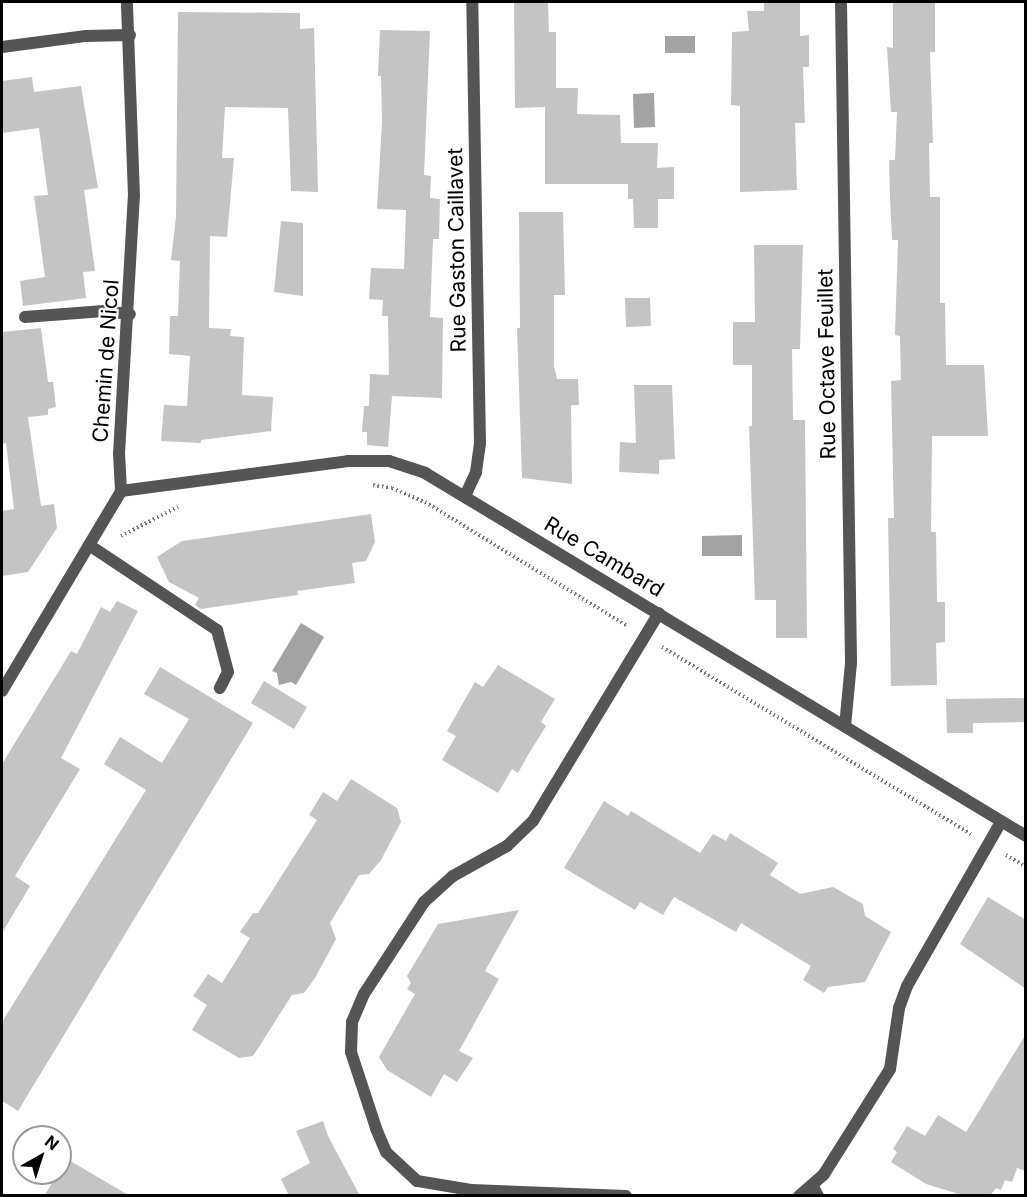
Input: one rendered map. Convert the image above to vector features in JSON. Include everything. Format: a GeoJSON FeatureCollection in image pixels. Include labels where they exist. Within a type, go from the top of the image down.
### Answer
{"type":"FeatureCollection","features":[{"type":"Feature","properties":{"kind":"street","name":"Chemin de Nicol"},"geometry":{"type":"LineString","coordinates":[[121,491],[119,454],[130,314],[134,196],[130,34],[127,2]]}},
{"type":"Feature","properties":{"kind":"street","name":"Rue Gaston Caillavet"},"geometry":{"type":"LineString","coordinates":[[465,496],[477,472],[480,444],[472,2]]}},
{"type":"Feature","properties":{"kind":"street","name":"Rue Octave Feuillet"},"geometry":{"type":"LineString","coordinates":[[841,2],[851,663],[845,726]]}},
{"type":"Feature","properties":{"kind":"street"},"geometry":{"type":"LineString","coordinates":[[2,47],[86,36],[130,34]]}},
{"type":"Feature","properties":{"kind":"street"},"geometry":{"type":"LineString","coordinates":[[26,317],[104,311],[130,314]]}},
{"type":"Feature","properties":{"kind":"street","name":"Rue Cambard"},"geometry":{"type":"LineString","coordinates":[[121,491],[348,461],[378,461],[425,473],[1026,836]]}},
{"type":"Feature","properties":{"kind":"street"},"geometry":{"type":"LineString","coordinates":[[2,691],[121,491]]}},
{"type":"Feature","properties":{"kind":"street"},"geometry":{"type":"LineString","coordinates":[[89,545],[217,630],[228,672],[220,688]]}},
{"type":"Feature","properties":{"kind":"street"},"geometry":{"type":"LineString","coordinates":[[626,1196],[471,1190],[417,1181],[386,1152],[351,1052],[352,1022],[364,994],[424,902],[453,876],[507,846],[534,821],[659,613]]}},
{"type":"Feature","properties":{"kind":"street"},"geometry":{"type":"LineString","coordinates":[[799,1196],[815,1190],[890,1069],[899,1008],[907,986],[1001,822]]}},
{"type":"Feature","properties":{"kind":"path"},"geometry":{"type":"LineString","coordinates":[[369,484],[392,488],[425,502],[960,828]]}},
{"type":"Feature","properties":{"kind":"path"},"geometry":{"type":"LineString","coordinates":[[103,556],[118,537],[183,505]]}},
{"type":"Feature","properties":{"kind":"path"},"geometry":{"type":"LineString","coordinates":[[1016,862],[1026,867]]}},
{"type":"Feature","properties":{"kind":"shaded area"},"geometry":{"type":"Polygon","coordinates":[[[665,36],[695,36],[695,53],[665,53],[665,36]]]}},
{"type":"Feature","properties":{"kind":"shaded area"},"geometry":{"type":"Polygon","coordinates":[[[654,93],[655,127],[634,128],[633,94],[654,93]]]}},
{"type":"Feature","properties":{"kind":"shaded area"},"geometry":{"type":"Polygon","coordinates":[[[742,535],[742,556],[702,556],[702,536],[742,535]]]}},
{"type":"Feature","properties":{"kind":"shaded area"},"geometry":{"type":"Polygon","coordinates":[[[301,623],[324,637],[296,685],[291,682],[279,685],[277,673],[272,671],[301,623]]]}},
{"type":"Feature","properties":{"kind":"building"},"geometry":{"type":"Polygon","coordinates":[[[514,2],[548,2],[549,32],[556,32],[556,88],[578,88],[577,114],[620,115],[621,143],[658,143],[657,168],[674,167],[674,199],[658,199],[658,228],[634,228],[633,199],[628,199],[628,184],[545,184],[545,107],[515,108],[514,2]]]}},
{"type":"Feature","properties":{"kind":"building"},"geometry":{"type":"Polygon","coordinates":[[[764,2],[800,2],[800,36],[809,35],[809,67],[803,67],[805,123],[795,123],[797,190],[740,192],[740,106],[731,105],[732,32],[749,31],[747,11],[764,11],[764,2]]]}},
{"type":"Feature","properties":{"kind":"building"},"geometry":{"type":"Polygon","coordinates":[[[893,2],[935,2],[935,52],[930,52],[933,143],[929,143],[930,197],[940,197],[940,303],[945,303],[946,365],[984,365],[988,436],[932,436],[931,532],[936,532],[937,602],[945,602],[945,642],[936,643],[937,685],[891,686],[888,518],[894,518],[891,381],[901,380],[900,336],[895,335],[898,240],[892,240],[889,160],[895,160],[897,112],[891,112],[887,47],[893,48],[893,2]]]}},
{"type":"Feature","properties":{"kind":"building"},"geometry":{"type":"Polygon","coordinates":[[[178,12],[300,13],[300,29],[314,28],[318,192],[291,191],[288,108],[225,107],[222,158],[234,158],[227,237],[210,236],[209,328],[231,329],[230,336],[244,337],[242,395],[273,397],[271,431],[201,440],[201,443],[161,441],[164,405],[187,406],[190,356],[169,354],[170,316],[178,316],[180,261],[171,260],[176,217],[178,12]]]}},
{"type":"Feature","properties":{"kind":"building"},"geometry":{"type":"Polygon","coordinates":[[[380,30],[430,31],[424,175],[431,176],[430,198],[440,199],[439,239],[433,239],[430,317],[443,318],[442,398],[392,396],[388,447],[367,445],[367,432],[362,432],[364,406],[369,406],[370,374],[389,375],[388,316],[382,316],[383,300],[369,299],[371,268],[404,269],[406,210],[377,209],[382,122],[381,76],[378,76],[380,30]]]}},
{"type":"Feature","properties":{"kind":"building"},"geometry":{"type":"Polygon","coordinates":[[[32,77],[34,92],[81,86],[98,188],[84,190],[95,271],[83,272],[86,298],[23,306],[20,281],[45,277],[34,196],[48,195],[39,128],[2,133],[2,81],[32,77]]]}},
{"type":"Feature","properties":{"kind":"building"},"geometry":{"type":"Polygon","coordinates":[[[519,212],[563,212],[565,295],[554,295],[554,366],[557,379],[578,379],[579,405],[571,405],[572,484],[522,478],[517,328],[520,328],[519,212]]]}},
{"type":"Feature","properties":{"kind":"building"},"geometry":{"type":"Polygon","coordinates":[[[281,221],[303,223],[303,296],[274,292],[281,221]]]}},
{"type":"Feature","properties":{"kind":"building"},"geometry":{"type":"Polygon","coordinates":[[[754,245],[803,245],[800,349],[792,349],[793,420],[805,420],[807,638],[776,638],[776,600],[755,600],[749,426],[752,426],[752,365],[733,365],[733,322],[755,322],[754,245]]]}},
{"type":"Feature","properties":{"kind":"building"},"geometry":{"type":"Polygon","coordinates":[[[625,298],[650,298],[651,326],[626,327],[625,298]]]}},
{"type":"Feature","properties":{"kind":"building"},"geometry":{"type":"Polygon","coordinates":[[[41,328],[48,382],[53,382],[56,407],[48,409],[48,415],[28,417],[41,506],[54,504],[57,528],[28,572],[2,576],[2,511],[14,509],[6,443],[2,444],[2,332],[41,328]]]}},
{"type":"Feature","properties":{"kind":"building"},"geometry":{"type":"Polygon","coordinates":[[[634,385],[672,385],[675,459],[659,460],[659,474],[619,472],[620,442],[636,443],[634,385]]]}},
{"type":"Feature","properties":{"kind":"building"},"geometry":{"type":"Polygon","coordinates":[[[371,514],[375,542],[366,561],[352,563],[355,583],[297,591],[298,595],[201,609],[195,605],[199,598],[169,582],[157,557],[182,541],[371,514]]]}},
{"type":"Feature","properties":{"kind":"building"},"geometry":{"type":"Polygon","coordinates":[[[117,601],[138,611],[61,758],[80,769],[15,876],[30,886],[2,933],[2,764],[71,651],[77,654],[101,607],[110,612],[117,601]]]}},
{"type":"Feature","properties":{"kind":"building"},"geometry":{"type":"Polygon","coordinates":[[[498,665],[555,699],[541,722],[546,726],[518,773],[512,769],[498,793],[442,760],[456,736],[447,731],[475,682],[483,687],[498,665]]]}},
{"type":"Feature","properties":{"kind":"building"},"geometry":{"type":"Polygon","coordinates":[[[160,667],[253,723],[18,1111],[2,1101],[2,1022],[146,790],[104,764],[120,737],[162,763],[189,719],[144,694],[160,667]]]}},
{"type":"Feature","properties":{"kind":"building"},"geometry":{"type":"Polygon","coordinates":[[[264,681],[307,707],[294,729],[251,703],[264,681]]]}},
{"type":"Feature","properties":{"kind":"building"},"geometry":{"type":"Polygon","coordinates":[[[1026,698],[1026,722],[973,723],[973,733],[947,733],[946,699],[1026,698]]]}},
{"type":"Feature","properties":{"kind":"building"},"geometry":{"type":"Polygon","coordinates":[[[351,779],[397,808],[401,822],[381,860],[369,874],[359,875],[330,923],[336,939],[315,978],[304,993],[292,995],[253,1056],[239,1058],[192,1030],[207,1005],[193,996],[208,974],[222,983],[250,938],[240,932],[253,913],[258,913],[317,820],[309,815],[323,792],[337,801],[351,779]]]}},
{"type":"Feature","properties":{"kind":"building"},"geometry":{"type":"Polygon","coordinates":[[[604,801],[628,816],[631,811],[700,853],[713,834],[726,841],[730,833],[778,863],[770,875],[800,894],[833,887],[863,904],[865,916],[891,932],[865,982],[828,987],[824,993],[803,980],[811,966],[741,923],[736,932],[674,897],[663,915],[640,902],[635,910],[564,868],[604,801]]]}},
{"type":"Feature","properties":{"kind":"building"},"geometry":{"type":"Polygon","coordinates":[[[988,897],[1026,920],[1026,989],[960,944],[988,897]]]}},
{"type":"Feature","properties":{"kind":"building"},"geometry":{"type":"Polygon","coordinates":[[[519,910],[485,971],[499,979],[459,1051],[473,1058],[457,1082],[444,1074],[431,1097],[387,1070],[379,1057],[415,994],[407,989],[411,983],[407,976],[438,924],[519,910]]]}},
{"type":"Feature","properties":{"kind":"building"},"geometry":{"type":"Polygon","coordinates":[[[1026,1034],[1026,1171],[1017,1168],[1012,1182],[1005,1180],[1001,1190],[996,1188],[990,1196],[965,1196],[926,1184],[891,1162],[897,1152],[893,1149],[907,1126],[925,1136],[938,1115],[966,1132],[1026,1034]]]}},
{"type":"Feature","properties":{"kind":"building"},"geometry":{"type":"Polygon","coordinates":[[[323,1121],[328,1136],[360,1196],[289,1196],[281,1179],[310,1163],[296,1131],[323,1121]]]}},
{"type":"Feature","properties":{"kind":"building"},"geometry":{"type":"Polygon","coordinates":[[[72,1162],[130,1196],[44,1196],[51,1185],[72,1185],[72,1162]]]}}]}
